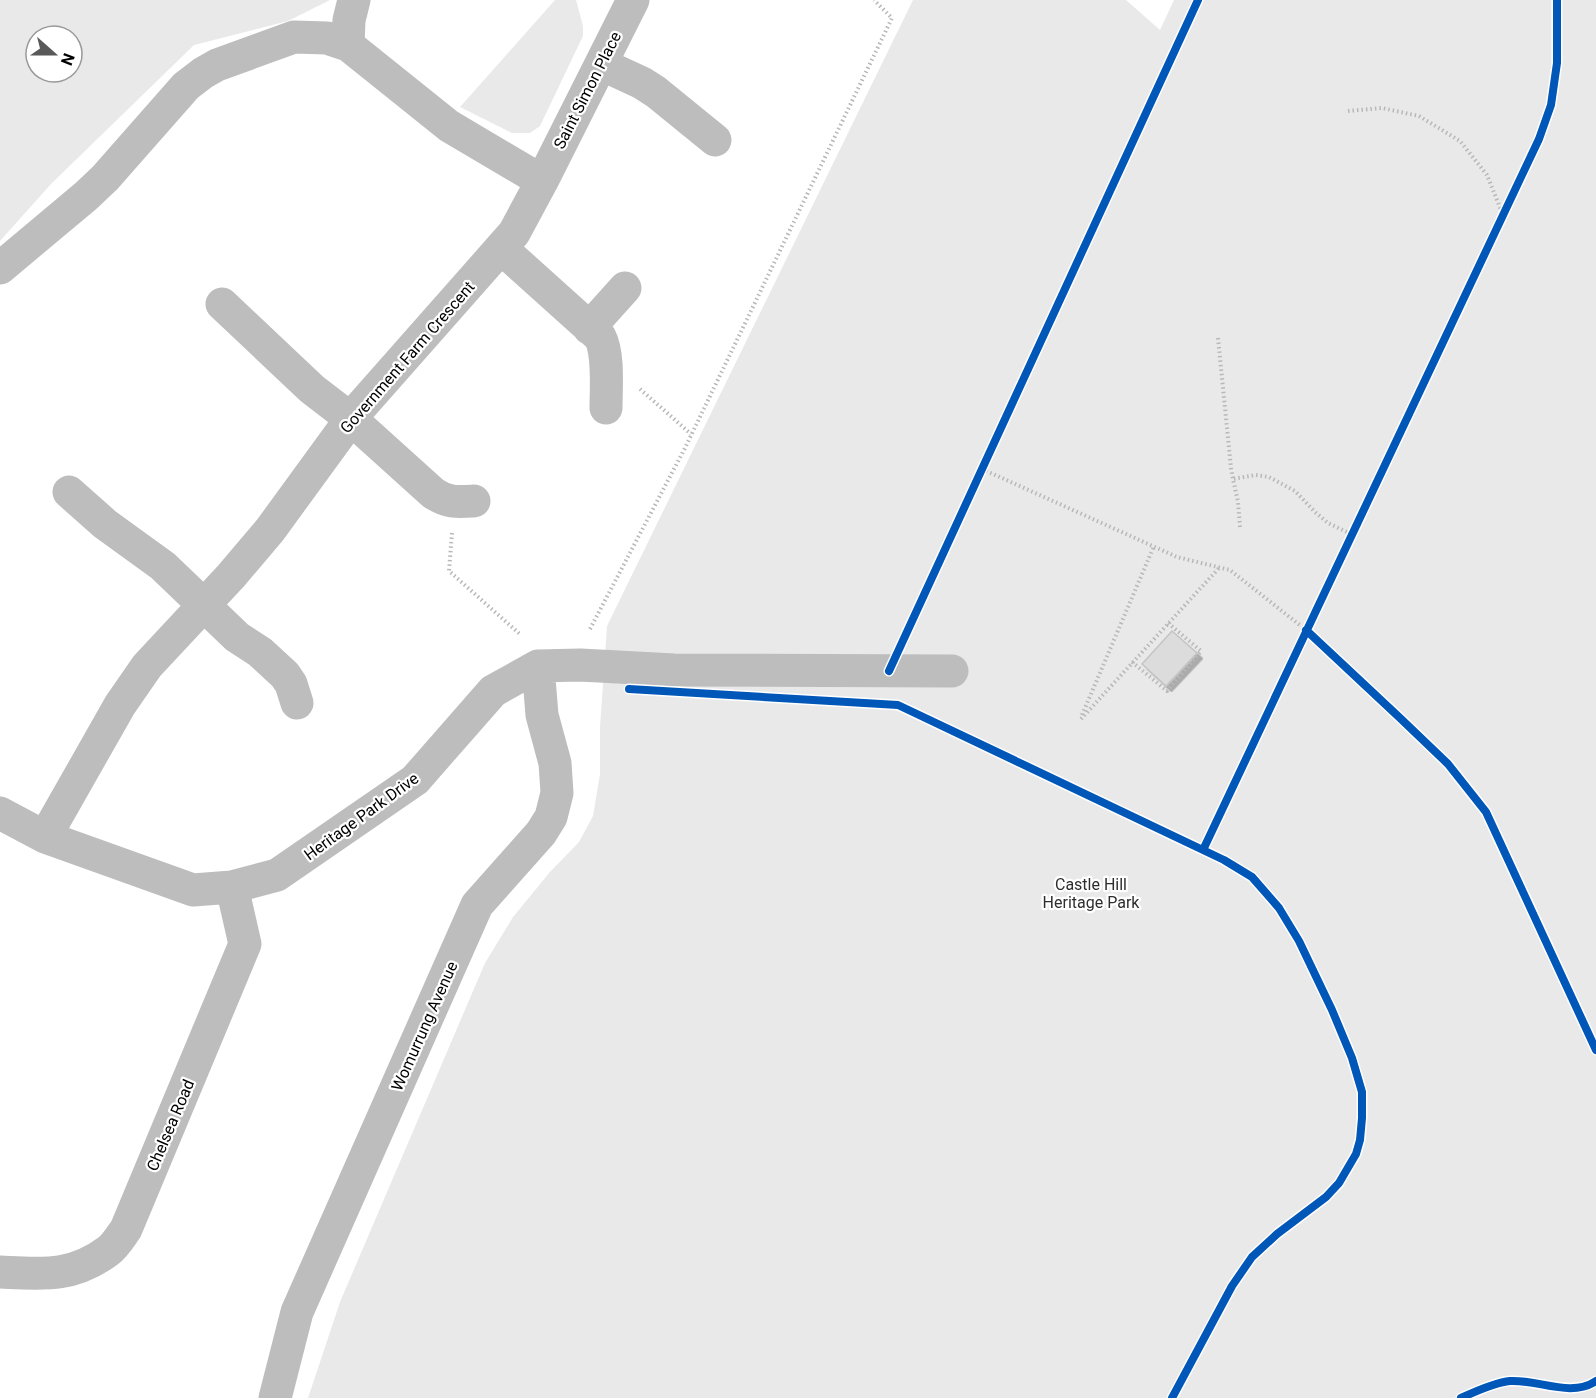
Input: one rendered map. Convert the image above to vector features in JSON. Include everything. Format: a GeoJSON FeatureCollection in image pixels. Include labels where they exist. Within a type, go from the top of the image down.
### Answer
{"type":"FeatureCollection","features":[{"type":"Feature","properties":{"kind":"street"},"geometry":{"type":"LineString","coordinates":[[348,45],[349,20],[354,0]]}},
{"type":"Feature","properties":{"kind":"street","name":"Saint Simon Place"},"geometry":{"type":"LineString","coordinates":[[542,181],[633,0]]}},
{"type":"Feature","properties":{"kind":"street"},"geometry":{"type":"LineString","coordinates":[[0,268],[105,178],[186,86],[217,65],[294,37],[327,38],[348,45],[449,126],[542,181]]}},
{"type":"Feature","properties":{"kind":"street"},"geometry":{"type":"LineString","coordinates":[[601,64],[656,92],[715,140]]}},
{"type":"Feature","properties":{"kind":"street","name":"Government Farm Crescent"},"geometry":{"type":"LineString","coordinates":[[45,837],[132,686],[147,666],[231,576],[270,530],[351,419],[514,233],[542,181]]}},
{"type":"Feature","properties":{"kind":"street"},"geometry":{"type":"LineString","coordinates":[[501,248],[600,337],[605,357],[606,408]]}},
{"type":"Feature","properties":{"kind":"street"},"geometry":{"type":"LineString","coordinates":[[589,328],[625,288]]}},
{"type":"Feature","properties":{"kind":"street"},"geometry":{"type":"LineString","coordinates":[[222,304],[312,389],[351,419],[433,493],[441,499],[464,502]]}},
{"type":"Feature","properties":{"kind":"street"},"geometry":{"type":"LineString","coordinates":[[69,492],[105,524],[163,566],[237,637],[260,652],[285,675],[291,684],[297,703]]}},
{"type":"Feature","properties":{"kind":"street","name":"Heritage Park Drive"},"geometry":{"type":"LineString","coordinates":[[0,813],[45,837],[192,890],[231,887],[277,875],[415,780],[493,691],[538,666],[674,670],[952,671]]}},
{"type":"Feature","properties":{"kind":"street","name":"Womurrung Avenue"},"geometry":{"type":"LineString","coordinates":[[275,1398],[297,1312],[477,905],[541,833],[551,817],[557,793],[555,763],[542,715],[538,666]]}},
{"type":"Feature","properties":{"kind":"street","name":"Chelsea Road"},"geometry":{"type":"LineString","coordinates":[[0,1272],[48,1274],[79,1268],[110,1250],[126,1229],[245,944],[231,887]]}},
{"type":"Feature","properties":{"kind":"path"},"geometry":{"type":"LineString","coordinates":[[590,630],[691,434],[892,18],[874,0]]}},
{"type":"Feature","properties":{"kind":"path"},"geometry":{"type":"LineString","coordinates":[[1203,850],[1539,139],[1551,105],[1557,63],[1557,0]]}},
{"type":"Feature","properties":{"kind":"path"},"geometry":{"type":"LineString","coordinates":[[1348,111],[1383,108],[1419,116],[1460,141],[1487,175],[1503,215]]}},
{"type":"Feature","properties":{"kind":"path"},"geometry":{"type":"LineString","coordinates":[[1218,338],[1239,527]]}},
{"type":"Feature","properties":{"kind":"path"},"geometry":{"type":"LineString","coordinates":[[605,357],[691,434]]}},
{"type":"Feature","properties":{"kind":"path"},"geometry":{"type":"LineString","coordinates":[[982,469],[1177,556],[1230,570],[1306,630],[1400,718],[1448,764],[1486,812],[1596,1050]]}},
{"type":"Feature","properties":{"kind":"path"},"geometry":{"type":"LineString","coordinates":[[1233,479],[1256,475],[1269,477],[1295,492],[1328,523],[1351,534]]}},
{"type":"Feature","properties":{"kind":"path"},"geometry":{"type":"LineString","coordinates":[[464,502],[449,571],[521,635]]}},
{"type":"Feature","properties":{"kind":"path"},"geometry":{"type":"LineString","coordinates":[[1154,546],[1081,719],[1220,567]]}},
{"type":"Feature","properties":{"kind":"path"},"geometry":{"type":"LineString","coordinates":[[1132,662],[1167,691],[1201,651],[1168,623]]}},
{"type":"Feature","properties":{"kind":"path"},"geometry":{"type":"LineString","coordinates":[[898,705],[1224,860],[1251,877],[1279,908],[1294,933],[1332,1010],[1352,1058],[1362,1092],[1362,1118],[1360,1140],[1348,1170],[1326,1197],[1252,1257],[1242,1270],[1172,1398]]}},
{"type":"Feature","properties":{"kind":"path"},"geometry":{"type":"LineString","coordinates":[[1461,1398],[1507,1381],[1568,1388],[1582,1387],[1596,1381]]}},
{"type":"Feature","properties":{"kind":"green space"},"geometry":{"type":"Polygon","coordinates":[[[0,0],[330,0],[288,21],[194,45],[51,184],[0,241],[0,0]]]}},
{"type":"Feature","properties":{"kind":"green space"},"geometry":{"type":"Polygon","coordinates":[[[555,0],[576,0],[583,26],[583,36],[540,126],[530,133],[512,133],[460,107],[555,0]]]}},
{"type":"Feature","properties":{"kind":"green space","name":"Castle Hill Heritage Park"},"geometry":{"type":"Polygon","coordinates":[[[913,0],[1126,0],[1160,30],[1174,0],[1596,0],[1596,1398],[308,1398],[340,1302],[485,963],[513,917],[550,872],[579,842],[593,816],[600,774],[600,727],[607,626],[913,0]]]}},
{"type":"Feature","properties":{"kind":"building"},"geometry":{"type":"Polygon","coordinates":[[[1172,631],[1197,653],[1166,686],[1142,664],[1172,631]]]}},
{"type":"Feature","properties":{"kind":"cycle path"},"geometry":{"type":"LineString","coordinates":[[889,671],[1198,0]]}},
{"type":"Feature","properties":{"kind":"cycle path"},"geometry":{"type":"LineString","coordinates":[[629,689],[898,705],[1203,850],[1539,139],[1551,105],[1557,63],[1557,0]]}},
{"type":"Feature","properties":{"kind":"cycle path"},"geometry":{"type":"LineString","coordinates":[[1306,630],[1448,764],[1486,812],[1596,1050]]}},
{"type":"Feature","properties":{"kind":"cycle path"},"geometry":{"type":"LineString","coordinates":[[1172,1398],[1232,1286],[1252,1257],[1277,1234],[1326,1197],[1339,1183],[1356,1154],[1362,1118],[1362,1092],[1352,1058],[1299,941],[1279,908],[1252,877],[1203,850]]}},
{"type":"Feature","properties":{"kind":"cycle path"},"geometry":{"type":"LineString","coordinates":[[1461,1398],[1492,1385],[1510,1381],[1565,1388],[1586,1386],[1596,1381]]}}]}
